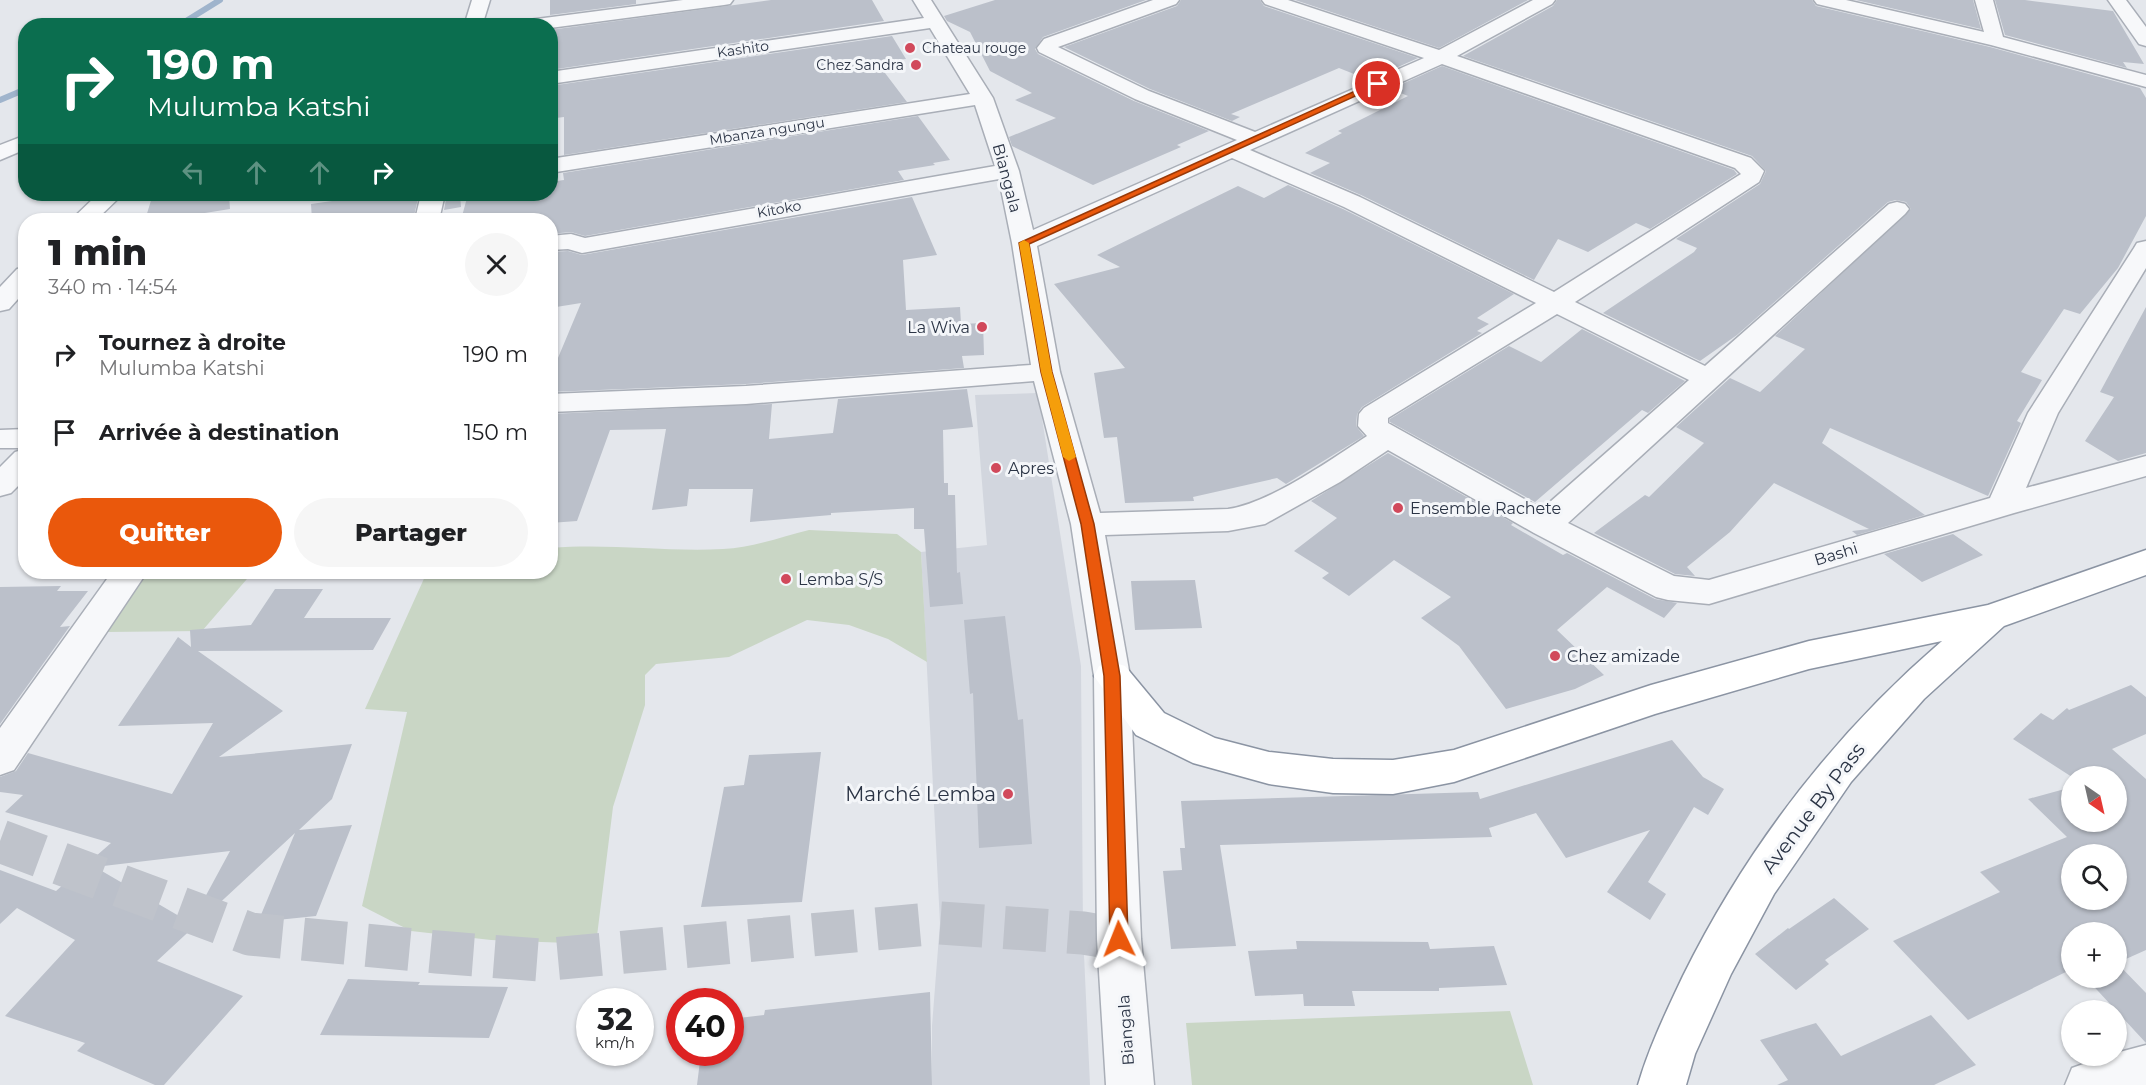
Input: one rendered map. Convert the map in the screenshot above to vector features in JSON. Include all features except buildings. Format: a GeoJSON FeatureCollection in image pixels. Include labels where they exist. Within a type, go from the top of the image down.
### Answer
{"type":"FeatureCollection","features":[{"type":"Feature","properties":{"kind":"highway","name":"Avenue By Pass"},"geometry":{"type":"LineString","coordinates":[[1662,1085],[1672,1050],[1715,959],[1759,880],[1837,770],[1911,689],[1992,617],[2146,562]]}},
{"type":"Feature","properties":{"kind":"highway"},"geometry":{"type":"LineString","coordinates":[[1112,676],[1149,724],[1207,752],[1269,768],[1333,776],[1393,777],[1454,766],[1651,700],[1809,655],[1992,617]]}},
{"type":"Feature","properties":{"kind":"street"},"geometry":{"type":"LineString","coordinates":[[475,18],[481,0]]}},
{"type":"Feature","properties":{"kind":"street"},"geometry":{"type":"LineString","coordinates":[[558,21],[724,0]]}},
{"type":"Feature","properties":{"kind":"street"},"geometry":{"type":"LineString","coordinates":[[1170,0],[1051,43],[1046,48],[1142,94],[1554,304],[1709,380]]}},
{"type":"Feature","properties":{"kind":"street"},"geometry":{"type":"LineString","coordinates":[[1271,0],[1743,163],[1753,171],[1751,177],[1554,304],[1374,414],[1373,426],[1387,437],[1545,525],[1898,209]]}},
{"type":"Feature","properties":{"kind":"street"},"geometry":{"type":"LineString","coordinates":[[1024,243],[1441,57],[1546,0]]}},
{"type":"Feature","properties":{"kind":"street"},"geometry":{"type":"LineString","coordinates":[[1823,0],[1995,40],[2146,81]]}},
{"type":"Feature","properties":{"kind":"street"},"geometry":{"type":"LineString","coordinates":[[1984,0],[1995,40]]}},
{"type":"Feature","properties":{"kind":"street"},"geometry":{"type":"LineString","coordinates":[[2117,0],[2146,40]]}},
{"type":"Feature","properties":{"kind":"street","name":"Kashito"},"geometry":{"type":"LineString","coordinates":[[558,77],[929,11]]}},
{"type":"Feature","properties":{"kind":"street","name":"Biangala"},"geometry":{"type":"LineString","coordinates":[[929,11],[983,98],[1008,171],[1024,243],[1046,372],[1087,524],[1112,676],[1119,939],[1130,1085]]}},
{"type":"Feature","properties":{"kind":"street","name":"Mbanza ngungu"},"geometry":{"type":"LineString","coordinates":[[558,165],[983,98]]}},
{"type":"Feature","properties":{"kind":"street"},"geometry":{"type":"LineString","coordinates":[[0,153],[18,145]]}},
{"type":"Feature","properties":{"kind":"street","name":"Kitoko"},"geometry":{"type":"LineString","coordinates":[[558,242],[571,241],[582,246],[1008,171]]}},
{"type":"Feature","properties":{"kind":"street"},"geometry":{"type":"LineString","coordinates":[[91,213],[104,201]]}},
{"type":"Feature","properties":{"kind":"street"},"geometry":{"type":"LineString","coordinates":[[2003,505],[2043,413],[2146,248]]}},
{"type":"Feature","properties":{"kind":"street"},"geometry":{"type":"LineString","coordinates":[[0,303],[18,283]]}},
{"type":"Feature","properties":{"kind":"street"},"geometry":{"type":"LineString","coordinates":[[558,403],[746,394],[1046,372]]}},
{"type":"Feature","properties":{"kind":"street"},"geometry":{"type":"LineString","coordinates":[[1087,524],[1228,520],[1254,516],[1329,475],[1387,437]]}},
{"type":"Feature","properties":{"kind":"street"},"geometry":{"type":"LineString","coordinates":[[0,439],[18,438]]}},
{"type":"Feature","properties":{"kind":"street","name":"Bashi"},"geometry":{"type":"LineString","coordinates":[[1545,525],[1668,588],[1709,592],[2003,505],[2146,466]]}},
{"type":"Feature","properties":{"kind":"street"},"geometry":{"type":"LineString","coordinates":[[0,486],[18,467]]}},
{"type":"Feature","properties":{"kind":"street"},"geometry":{"type":"LineString","coordinates":[[0,759],[125,579]]}},
{"type":"Feature","properties":{"kind":"street"},"geometry":{"type":"LineString","coordinates":[[2089,1085],[2146,1069]]}},
{"type":"Feature","properties":{"kind":"shaded area","name":"Marché Lemba"},"geometry":{"type":"Polygon","coordinates":[[[1038,393],[1081,666],[1083,933],[1090,1085],[932,1085],[932,1026],[940,923],[921,552],[987,545],[975,395],[1038,393]]]}},
{"type":"Feature","properties":{"kind":"green space"},"geometry":{"type":"Polygon","coordinates":[[[809,530],[897,534],[921,552],[927,662],[888,639],[849,625],[807,620],[729,657],[656,664],[645,675],[645,705],[613,807],[596,944],[491,940],[411,931],[362,906],[407,712],[365,709],[424,579],[558,579],[558,548],[594,546],[723,549],[755,544],[809,530]]]}},
{"type":"Feature","properties":{"kind":"green space"},"geometry":{"type":"Polygon","coordinates":[[[136,579],[247,579],[202,631],[106,632],[136,579]]]}},
{"type":"Feature","properties":{"kind":"green space"},"geometry":{"type":"Polygon","coordinates":[[[1510,1011],[1533,1085],[1192,1085],[1186,1023],[1510,1011]]]}},
{"type":"Feature","properties":{"kind":"waterway"},"geometry":{"type":"LineString","coordinates":[[191,18],[220,0]]}},
{"type":"Feature","properties":{"kind":"waterway"},"geometry":{"type":"LineString","coordinates":[[0,100],[18,92]]}},
{"type":"Feature","properties":{"kind":"tunnel"},"geometry":{"type":"LineString","coordinates":[[0,841],[250,934],[437,952],[540,960],[940,923],[1083,933],[1119,939]]}},
{"type":"Feature","properties":{"kind":"slow traffic"},"geometry":{"type":"LineString","coordinates":[[1024,243],[1046,372],[1069,457]]}},
{"type":"Feature","properties":{"kind":"place","name":"Chateau rouge"},"geometry":{"type":"Point","coordinates":[910,48]}},
{"type":"Feature","properties":{"kind":"place","name":"Chez Sandra"},"geometry":{"type":"Point","coordinates":[916,65]}},
{"type":"Feature","properties":{"kind":"place","name":"La Wiva"},"geometry":{"type":"Point","coordinates":[982,327]}},
{"type":"Feature","properties":{"kind":"place","name":"Apres"},"geometry":{"type":"Point","coordinates":[996,468]}},
{"type":"Feature","properties":{"kind":"place","name":"Ensemble Rachete"},"geometry":{"type":"Point","coordinates":[1398,508]}},
{"type":"Feature","properties":{"kind":"place","name":"Lemba S/S"},"geometry":{"type":"Point","coordinates":[786,579]}},
{"type":"Feature","properties":{"kind":"place","name":"Chez amizade"},"geometry":{"type":"Point","coordinates":[1555,656]}},
{"type":"Feature","properties":{"kind":"place","name":"Marché Lemba"},"geometry":{"type":"Point","coordinates":[1008,794]}},
{"type":"Feature","properties":{"kind":"route"},"geometry":{"type":"LineString","coordinates":[[1119,939],[1112,676],[1087,524],[1046,372],[1024,243],[1378,84]]}}]}
